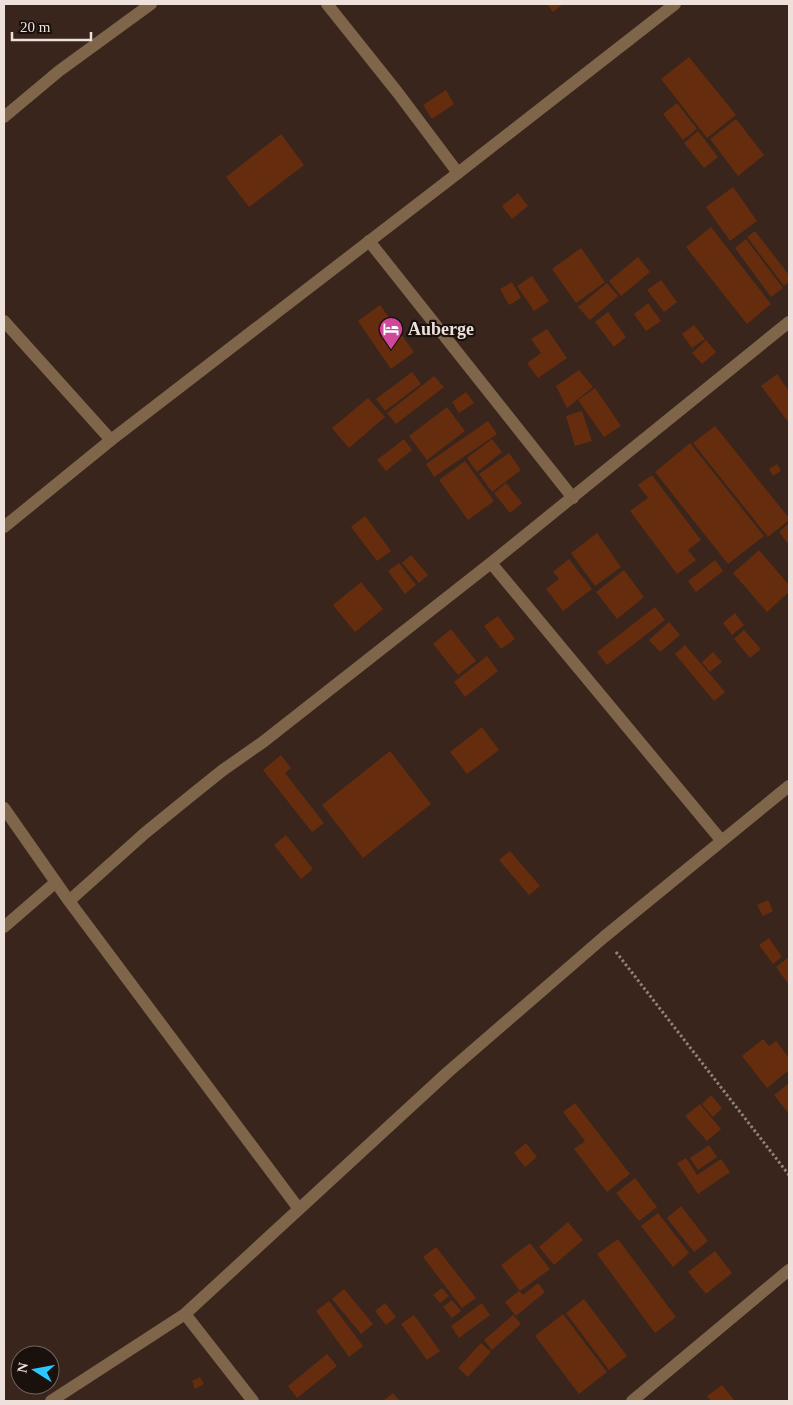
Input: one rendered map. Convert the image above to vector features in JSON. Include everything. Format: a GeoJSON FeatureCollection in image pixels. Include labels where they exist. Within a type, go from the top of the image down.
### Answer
{"type":"FeatureCollection","features":[{"type":"Feature","properties":{"kind":"street"},"geometry":{"type":"LineString","coordinates":[[4,117],[60,71],[151,4]]}},
{"type":"Feature","properties":{"kind":"street"},"geometry":{"type":"LineString","coordinates":[[327,4],[398,92],[458,173]]}},
{"type":"Feature","properties":{"kind":"street"},"geometry":{"type":"LineString","coordinates":[[4,527],[111,440],[675,4]]}},
{"type":"Feature","properties":{"kind":"street"},"geometry":{"type":"LineString","coordinates":[[369,241],[573,498]]}},
{"type":"Feature","properties":{"kind":"street"},"geometry":{"type":"LineString","coordinates":[[4,322],[111,440]]}},
{"type":"Feature","properties":{"kind":"street"},"geometry":{"type":"LineString","coordinates":[[69,901],[145,833],[193,794],[223,770],[264,742],[491,563],[789,322]]}},
{"type":"Feature","properties":{"kind":"street"},"geometry":{"type":"LineString","coordinates":[[491,563],[721,840]]}},
{"type":"Feature","properties":{"kind":"street"},"geometry":{"type":"LineString","coordinates":[[51,1401],[185,1314],[448,1072],[604,937],[789,786]]}},
{"type":"Feature","properties":{"kind":"street"},"geometry":{"type":"LineString","coordinates":[[4,808],[69,901],[299,1209]]}},
{"type":"Feature","properties":{"kind":"street"},"geometry":{"type":"LineString","coordinates":[[4,927],[56,882]]}},
{"type":"Feature","properties":{"kind":"street"},"geometry":{"type":"LineString","coordinates":[[632,1401],[789,1270]]}},
{"type":"Feature","properties":{"kind":"street"},"geometry":{"type":"LineString","coordinates":[[185,1314],[253,1401]]}},
{"type":"Feature","properties":{"kind":"path"},"geometry":{"type":"LineString","coordinates":[[604,937],[789,1175]]}},
{"type":"Feature","properties":{"kind":"building"},"geometry":{"type":"Polygon","coordinates":[[[547,4],[563,4],[553,12],[547,4]]]}},
{"type":"Feature","properties":{"kind":"building"},"geometry":{"type":"Polygon","coordinates":[[[689,57],[736,115],[707,138],[661,79],[689,57]]]}},
{"type":"Feature","properties":{"kind":"building"},"geometry":{"type":"Polygon","coordinates":[[[446,90],[454,104],[432,119],[423,105],[446,90]]]}},
{"type":"Feature","properties":{"kind":"building"},"geometry":{"type":"Polygon","coordinates":[[[677,103],[697,129],[683,140],[663,114],[677,103]]]}},
{"type":"Feature","properties":{"kind":"building"},"geometry":{"type":"Polygon","coordinates":[[[736,119],[764,155],[738,176],[710,139],[736,119]]]}},
{"type":"Feature","properties":{"kind":"building"},"geometry":{"type":"Polygon","coordinates":[[[698,131],[718,157],[704,168],[684,143],[698,131]]]}},
{"type":"Feature","properties":{"kind":"building"},"geometry":{"type":"Polygon","coordinates":[[[281,134],[304,165],[249,207],[226,177],[281,134]]]}},
{"type":"Feature","properties":{"kind":"building"},"geometry":{"type":"Polygon","coordinates":[[[733,187],[757,221],[730,241],[706,207],[733,187]]]}},
{"type":"Feature","properties":{"kind":"building"},"geometry":{"type":"Polygon","coordinates":[[[518,193],[528,206],[512,219],[502,206],[518,193]]]}},
{"type":"Feature","properties":{"kind":"building"},"geometry":{"type":"Polygon","coordinates":[[[711,227],[771,304],[747,324],[686,247],[711,227]]]}},
{"type":"Feature","properties":{"kind":"building"},"geometry":{"type":"Polygon","coordinates":[[[755,231],[789,275],[789,282],[784,286],[747,237],[755,231]]]}},
{"type":"Feature","properties":{"kind":"building"},"geometry":{"type":"Polygon","coordinates":[[[746,239],[783,288],[771,297],[735,248],[746,239]]]}},
{"type":"Feature","properties":{"kind":"building"},"geometry":{"type":"Polygon","coordinates":[[[581,248],[605,282],[576,303],[552,269],[581,248]]]}},
{"type":"Feature","properties":{"kind":"building"},"geometry":{"type":"Polygon","coordinates":[[[638,257],[650,272],[621,296],[609,281],[638,257]]]}},
{"type":"Feature","properties":{"kind":"building"},"geometry":{"type":"Polygon","coordinates":[[[532,276],[549,301],[534,311],[517,286],[532,276]]]}},
{"type":"Feature","properties":{"kind":"building"},"geometry":{"type":"Polygon","coordinates":[[[661,280],[677,302],[664,312],[647,290],[661,280]]]}},
{"type":"Feature","properties":{"kind":"building"},"geometry":{"type":"Polygon","coordinates":[[[512,282],[521,298],[509,305],[500,289],[512,282]]]}},
{"type":"Feature","properties":{"kind":"building"},"geometry":{"type":"Polygon","coordinates":[[[607,283],[618,296],[590,320],[578,307],[607,283]]]}},
{"type":"Feature","properties":{"kind":"building"},"geometry":{"type":"Polygon","coordinates":[[[648,303],[661,321],[646,331],[634,314],[648,303]]]}},
{"type":"Feature","properties":{"kind":"building"},"geometry":{"type":"Polygon","coordinates":[[[380,305],[414,352],[391,369],[358,321],[380,305]]]}},
{"type":"Feature","properties":{"kind":"building"},"geometry":{"type":"Polygon","coordinates":[[[608,312],[626,337],[614,347],[595,322],[608,312]]]}},
{"type":"Feature","properties":{"kind":"building"},"geometry":{"type":"Polygon","coordinates":[[[694,325],[705,339],[692,348],[682,334],[694,325]]]}},
{"type":"Feature","properties":{"kind":"building"},"geometry":{"type":"Polygon","coordinates":[[[547,329],[567,358],[538,378],[527,363],[541,353],[531,339],[547,329]]]}},
{"type":"Feature","properties":{"kind":"building"},"geometry":{"type":"Polygon","coordinates":[[[706,340],[716,352],[702,364],[692,353],[706,340]]]}},
{"type":"Feature","properties":{"kind":"building"},"geometry":{"type":"Polygon","coordinates":[[[579,370],[593,387],[567,408],[556,386],[579,370]]]}},
{"type":"Feature","properties":{"kind":"building"},"geometry":{"type":"Polygon","coordinates":[[[412,372],[421,384],[385,411],[376,399],[412,372]]]}},
{"type":"Feature","properties":{"kind":"building"},"geometry":{"type":"Polygon","coordinates":[[[777,374],[789,391],[789,423],[761,386],[777,374]]]}},
{"type":"Feature","properties":{"kind":"building"},"geometry":{"type":"Polygon","coordinates":[[[434,376],[444,387],[396,424],[387,413],[434,376]]]}},
{"type":"Feature","properties":{"kind":"building"},"geometry":{"type":"Polygon","coordinates":[[[595,388],[621,426],[604,437],[578,400],[595,388]]]}},
{"type":"Feature","properties":{"kind":"building"},"geometry":{"type":"Polygon","coordinates":[[[466,392],[474,403],[459,413],[452,402],[466,392]]]}},
{"type":"Feature","properties":{"kind":"building"},"geometry":{"type":"Polygon","coordinates":[[[368,398],[385,417],[349,448],[332,428],[368,398]]]}},
{"type":"Feature","properties":{"kind":"building"},"geometry":{"type":"Polygon","coordinates":[[[447,407],[465,431],[427,460],[409,436],[447,407]]]}},
{"type":"Feature","properties":{"kind":"building"},"geometry":{"type":"Polygon","coordinates":[[[582,411],[592,441],[575,446],[566,416],[582,411]]]}},
{"type":"Feature","properties":{"kind":"building"},"geometry":{"type":"Polygon","coordinates":[[[488,421],[497,434],[434,477],[426,464],[488,421]]]}},
{"type":"Feature","properties":{"kind":"building"},"geometry":{"type":"Polygon","coordinates":[[[715,426],[789,518],[768,537],[693,443],[715,426]]]}},
{"type":"Feature","properties":{"kind":"building"},"geometry":{"type":"Polygon","coordinates":[[[404,439],[412,450],[386,471],[377,460],[404,439]]]}},
{"type":"Feature","properties":{"kind":"building"},"geometry":{"type":"Polygon","coordinates":[[[492,439],[502,452],[477,472],[467,458],[492,439]]]}},
{"type":"Feature","properties":{"kind":"building"},"geometry":{"type":"Polygon","coordinates":[[[690,443],[764,536],[728,564],[655,472],[690,443]]]}},
{"type":"Feature","properties":{"kind":"building"},"geometry":{"type":"Polygon","coordinates":[[[509,453],[521,470],[492,492],[479,474],[509,453]]]}},
{"type":"Feature","properties":{"kind":"building"},"geometry":{"type":"Polygon","coordinates":[[[465,461],[494,501],[468,520],[439,480],[465,461]]]}},
{"type":"Feature","properties":{"kind":"building"},"geometry":{"type":"Polygon","coordinates":[[[777,464],[781,471],[773,476],[769,469],[777,464]]]}},
{"type":"Feature","properties":{"kind":"building"},"geometry":{"type":"Polygon","coordinates":[[[652,475],[701,540],[688,550],[696,560],[677,574],[630,511],[648,498],[638,485],[652,475]]]}},
{"type":"Feature","properties":{"kind":"building"},"geometry":{"type":"Polygon","coordinates":[[[506,483],[522,503],[510,513],[494,493],[506,483]]]}},
{"type":"Feature","properties":{"kind":"building"},"geometry":{"type":"Polygon","coordinates":[[[365,516],[391,551],[377,561],[351,527],[365,516]]]}},
{"type":"Feature","properties":{"kind":"building"},"geometry":{"type":"Polygon","coordinates":[[[789,523],[789,545],[779,532],[789,523]]]}},
{"type":"Feature","properties":{"kind":"building"},"geometry":{"type":"Polygon","coordinates":[[[597,533],[621,567],[595,586],[571,553],[597,533]]]}},
{"type":"Feature","properties":{"kind":"building"},"geometry":{"type":"Polygon","coordinates":[[[759,550],[789,585],[789,592],[767,612],[733,573],[759,550]]]}},
{"type":"Feature","properties":{"kind":"building"},"geometry":{"type":"Polygon","coordinates":[[[411,555],[428,575],[419,583],[402,563],[411,555]]]}},
{"type":"Feature","properties":{"kind":"building"},"geometry":{"type":"Polygon","coordinates":[[[569,559],[592,589],[563,611],[546,589],[559,579],[553,572],[569,559]]]}},
{"type":"Feature","properties":{"kind":"building"},"geometry":{"type":"Polygon","coordinates":[[[715,560],[723,571],[696,592],[688,581],[715,560]]]}},
{"type":"Feature","properties":{"kind":"building"},"geometry":{"type":"Polygon","coordinates":[[[399,563],[416,585],[405,594],[388,571],[399,563]]]}},
{"type":"Feature","properties":{"kind":"building"},"geometry":{"type":"Polygon","coordinates":[[[624,570],[644,597],[617,619],[596,592],[624,570]]]}},
{"type":"Feature","properties":{"kind":"building"},"geometry":{"type":"Polygon","coordinates":[[[361,582],[383,609],[355,632],[333,605],[361,582]]]}},
{"type":"Feature","properties":{"kind":"building"},"geometry":{"type":"Polygon","coordinates":[[[655,607],[665,620],[607,665],[597,652],[655,607]]]}},
{"type":"Feature","properties":{"kind":"building"},"geometry":{"type":"Polygon","coordinates":[[[735,613],[744,625],[732,635],[723,623],[735,613]]]}},
{"type":"Feature","properties":{"kind":"building"},"geometry":{"type":"Polygon","coordinates":[[[498,616],[515,639],[501,649],[484,626],[498,616]]]}},
{"type":"Feature","properties":{"kind":"building"},"geometry":{"type":"Polygon","coordinates":[[[669,622],[680,635],[660,652],[649,640],[669,622]]]}},
{"type":"Feature","properties":{"kind":"building"},"geometry":{"type":"Polygon","coordinates":[[[451,629],[476,661],[458,675],[433,644],[451,629]]]}},
{"type":"Feature","properties":{"kind":"building"},"geometry":{"type":"Polygon","coordinates":[[[744,630],[761,649],[750,658],[734,639],[744,630]]]}},
{"type":"Feature","properties":{"kind":"building"},"geometry":{"type":"Polygon","coordinates":[[[685,645],[725,692],[714,701],[675,654],[685,645]]]}},
{"type":"Feature","properties":{"kind":"building"},"geometry":{"type":"Polygon","coordinates":[[[713,652],[722,662],[710,672],[702,662],[713,652]]]}},
{"type":"Feature","properties":{"kind":"building"},"geometry":{"type":"Polygon","coordinates":[[[487,656],[498,671],[465,697],[454,682],[487,656]]]}},
{"type":"Feature","properties":{"kind":"building"},"geometry":{"type":"Polygon","coordinates":[[[482,727],[499,750],[467,774],[450,752],[482,727]]]}},
{"type":"Feature","properties":{"kind":"building"},"geometry":{"type":"Polygon","coordinates":[[[390,751],[431,804],[363,858],[322,805],[390,751]]]}},
{"type":"Feature","properties":{"kind":"building"},"geometry":{"type":"Polygon","coordinates":[[[281,755],[291,768],[285,773],[324,823],[312,832],[263,770],[281,755]]]}},
{"type":"Feature","properties":{"kind":"building"},"geometry":{"type":"Polygon","coordinates":[[[286,835],[313,869],[301,879],[274,845],[286,835]]]}},
{"type":"Feature","properties":{"kind":"building"},"geometry":{"type":"Polygon","coordinates":[[[510,851],[540,886],[529,895],[499,860],[510,851]]]}},
{"type":"Feature","properties":{"kind":"building"},"geometry":{"type":"Polygon","coordinates":[[[768,900],[773,911],[763,916],[757,905],[768,900]]]}},
{"type":"Feature","properties":{"kind":"building"},"geometry":{"type":"Polygon","coordinates":[[[769,938],[782,957],[773,964],[759,945],[769,938]]]}},
{"type":"Feature","properties":{"kind":"building"},"geometry":{"type":"Polygon","coordinates":[[[789,957],[789,985],[776,967],[789,957]]]}},
{"type":"Feature","properties":{"kind":"building"},"geometry":{"type":"Polygon","coordinates":[[[763,1039],[769,1046],[776,1041],[789,1058],[789,1070],[767,1088],[742,1056],[763,1039]]]}},
{"type":"Feature","properties":{"kind":"building"},"geometry":{"type":"Polygon","coordinates":[[[789,1083],[789,1114],[774,1095],[789,1083]]]}},
{"type":"Feature","properties":{"kind":"building"},"geometry":{"type":"Polygon","coordinates":[[[711,1095],[722,1108],[713,1117],[702,1104],[711,1095]]]}},
{"type":"Feature","properties":{"kind":"building"},"geometry":{"type":"Polygon","coordinates":[[[575,1103],[630,1174],[607,1192],[574,1149],[585,1141],[563,1112],[575,1103]]]}},
{"type":"Feature","properties":{"kind":"building"},"geometry":{"type":"Polygon","coordinates":[[[700,1104],[721,1129],[707,1141],[685,1116],[700,1104]]]}},
{"type":"Feature","properties":{"kind":"building"},"geometry":{"type":"Polygon","coordinates":[[[526,1143],[537,1157],[525,1167],[514,1153],[526,1143]]]}},
{"type":"Feature","properties":{"kind":"building"},"geometry":{"type":"Polygon","coordinates":[[[709,1145],[717,1157],[698,1170],[690,1158],[709,1145]]]}},
{"type":"Feature","properties":{"kind":"building"},"geometry":{"type":"Polygon","coordinates":[[[686,1158],[697,1175],[721,1159],[730,1172],[698,1194],[677,1163],[686,1158]]]}},
{"type":"Feature","properties":{"kind":"building"},"geometry":{"type":"Polygon","coordinates":[[[635,1178],[657,1207],[639,1221],[616,1193],[635,1178]]]}},
{"type":"Feature","properties":{"kind":"building"},"geometry":{"type":"Polygon","coordinates":[[[681,1206],[708,1241],[694,1252],[667,1218],[681,1206]]]}},
{"type":"Feature","properties":{"kind":"building"},"geometry":{"type":"Polygon","coordinates":[[[658,1213],[689,1253],[673,1267],[641,1226],[658,1213]]]}},
{"type":"Feature","properties":{"kind":"building"},"geometry":{"type":"Polygon","coordinates":[[[568,1222],[583,1240],[554,1265],[539,1247],[568,1222]]]}},
{"type":"Feature","properties":{"kind":"building"},"geometry":{"type":"Polygon","coordinates":[[[618,1239],[676,1317],[655,1333],[597,1254],[618,1239]]]}},
{"type":"Feature","properties":{"kind":"building"},"geometry":{"type":"Polygon","coordinates":[[[530,1243],[550,1269],[520,1291],[501,1265],[530,1243]]]}},
{"type":"Feature","properties":{"kind":"building"},"geometry":{"type":"Polygon","coordinates":[[[436,1247],[476,1298],[462,1308],[423,1257],[436,1247]]]}},
{"type":"Feature","properties":{"kind":"building"},"geometry":{"type":"Polygon","coordinates":[[[715,1251],[732,1273],[706,1294],[688,1272],[715,1251]]]}},
{"type":"Feature","properties":{"kind":"building"},"geometry":{"type":"Polygon","coordinates":[[[538,1283],[545,1292],[516,1316],[505,1302],[519,1291],[523,1295],[538,1283]]]}},
{"type":"Feature","properties":{"kind":"building"},"geometry":{"type":"Polygon","coordinates":[[[442,1288],[449,1296],[440,1303],[433,1295],[442,1288]]]}},
{"type":"Feature","properties":{"kind":"building"},"geometry":{"type":"Polygon","coordinates":[[[344,1289],[373,1324],[361,1334],[332,1299],[344,1289]]]}},
{"type":"Feature","properties":{"kind":"building"},"geometry":{"type":"Polygon","coordinates":[[[584,1299],[627,1356],[609,1370],[566,1313],[584,1299]]]}},
{"type":"Feature","properties":{"kind":"building"},"geometry":{"type":"Polygon","coordinates":[[[452,1300],[461,1311],[452,1318],[443,1307],[452,1300]]]}},
{"type":"Feature","properties":{"kind":"building"},"geometry":{"type":"Polygon","coordinates":[[[329,1301],[363,1346],[349,1357],[316,1311],[329,1301]]]}},
{"type":"Feature","properties":{"kind":"building"},"geometry":{"type":"Polygon","coordinates":[[[385,1303],[396,1317],[386,1325],[375,1311],[385,1303]]]}},
{"type":"Feature","properties":{"kind":"building"},"geometry":{"type":"Polygon","coordinates":[[[482,1303],[490,1315],[459,1338],[451,1326],[482,1303]]]}},
{"type":"Feature","properties":{"kind":"building"},"geometry":{"type":"Polygon","coordinates":[[[563,1314],[607,1372],[579,1394],[535,1336],[563,1314]]]}},
{"type":"Feature","properties":{"kind":"building"},"geometry":{"type":"Polygon","coordinates":[[[414,1315],[440,1351],[427,1360],[401,1324],[414,1315]]]}},
{"type":"Feature","properties":{"kind":"building"},"geometry":{"type":"Polygon","coordinates":[[[513,1315],[521,1324],[492,1350],[484,1340],[513,1315]]]}},
{"type":"Feature","properties":{"kind":"building"},"geometry":{"type":"Polygon","coordinates":[[[481,1343],[491,1352],[468,1377],[458,1368],[481,1343]]]}},
{"type":"Feature","properties":{"kind":"building"},"geometry":{"type":"Polygon","coordinates":[[[327,1354],[337,1366],[297,1398],[288,1386],[327,1354]]]}},
{"type":"Feature","properties":{"kind":"building"},"geometry":{"type":"Polygon","coordinates":[[[200,1377],[204,1384],[195,1389],[192,1381],[200,1377]]]}},
{"type":"Feature","properties":{"kind":"building"},"geometry":{"type":"Polygon","coordinates":[[[722,1385],[735,1401],[711,1401],[707,1396],[722,1385]]]}},
{"type":"Feature","properties":{"kind":"building"},"geometry":{"type":"Polygon","coordinates":[[[393,1393],[400,1401],[383,1401],[393,1393]]]}},
{"type":"Feature","properties":{"kind":"place","name":"Auberge"},"geometry":{"type":"Point","coordinates":[391,350]}}]}
